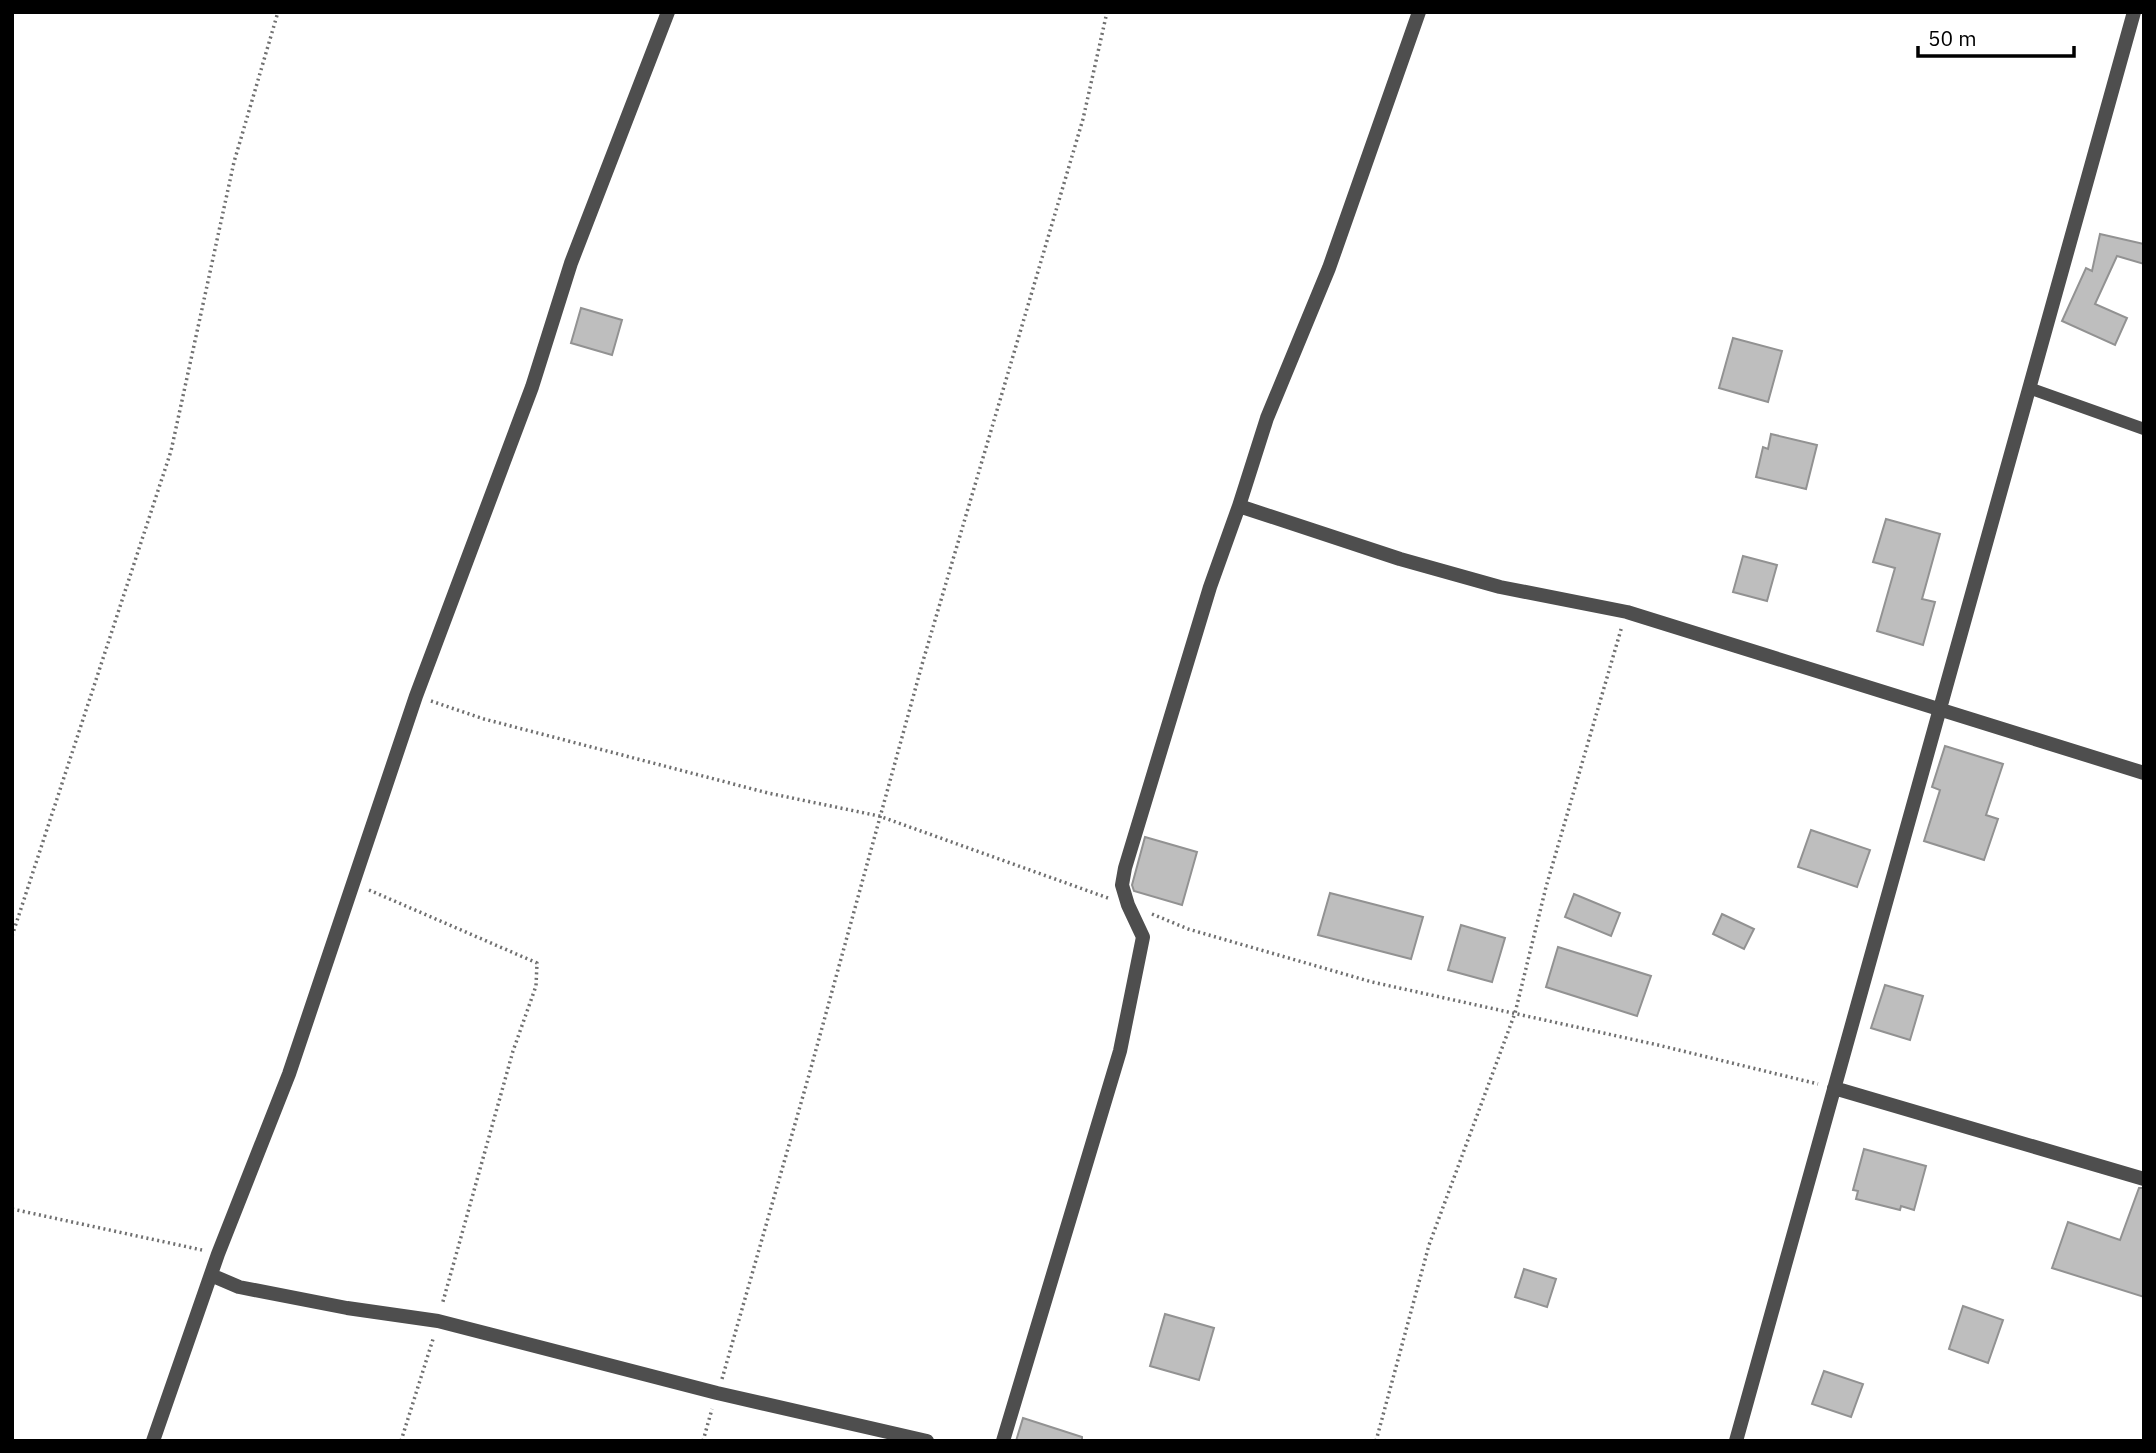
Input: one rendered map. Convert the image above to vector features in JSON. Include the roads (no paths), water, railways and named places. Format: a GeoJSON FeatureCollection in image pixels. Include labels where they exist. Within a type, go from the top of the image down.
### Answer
{"type":"FeatureCollection","features":[{"type":"Feature","properties":{"kind":"street"},"geometry":{"type":"LineString","coordinates":[[153,1441],[218,1254],[289,1074],[421,684],[533,387],[571,263],[668,12]]}},
{"type":"Feature","properties":{"kind":"street"},"geometry":{"type":"LineString","coordinates":[[1003,1441],[1120,1051],[1143,937],[1122,886],[1125,868],[1210,587],[1267,418],[1329,268],[1419,12]]}},
{"type":"Feature","properties":{"kind":"street"},"geometry":{"type":"LineString","coordinates":[[1736,1441],[2134,12]]}},
{"type":"Feature","properties":{"kind":"street"},"geometry":{"type":"LineString","coordinates":[[1239,506],[1399,559],[1500,587],[1627,612],[2144,773]]}},
{"type":"Feature","properties":{"kind":"street"},"geometry":{"type":"LineString","coordinates":[[1834,1088],[2144,1179]]}},
{"type":"Feature","properties":{"kind":"street"},"geometry":{"type":"LineString","coordinates":[[211,1275],[239,1287],[347,1308],[438,1321],[718,1393],[927,1441]]}},
{"type":"Feature","properties":{"kind":"lane"},"geometry":{"type":"LineString","coordinates":[[2029,388],[2144,429]]}}]}
